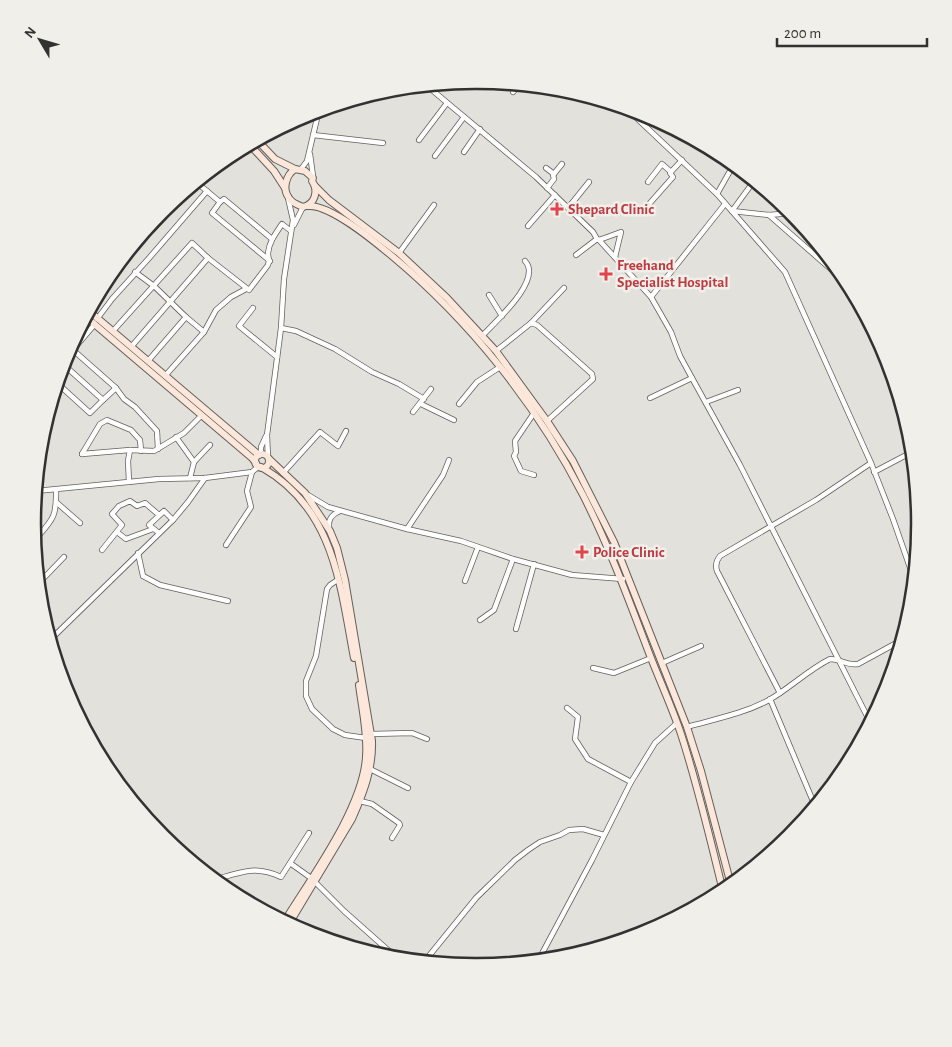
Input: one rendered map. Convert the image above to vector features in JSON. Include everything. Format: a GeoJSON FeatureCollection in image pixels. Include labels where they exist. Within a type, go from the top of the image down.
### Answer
{"type":"FeatureCollection","features":[{"type":"Feature","properties":{"kind":"main road"},"geometry":{"type":"LineString","coordinates":[[262,146],[275,159],[313,178],[312,181],[315,186],[330,200],[398,253],[447,298],[496,351],[547,421],[583,480],[614,542],[687,727],[729,877]]}},
{"type":"Feature","properties":{"kind":"main road"},"geometry":{"type":"LineString","coordinates":[[254,150],[274,172],[285,188],[288,198],[305,206],[317,206],[340,217],[381,246],[450,308],[534,412],[584,496],[621,579],[677,723],[700,798],[722,882]]}},
{"type":"Feature","properties":{"kind":"main road"},"geometry":{"type":"LineString","coordinates":[[285,188],[288,177],[298,169]]}},
{"type":"Feature","properties":{"kind":"main road"},"geometry":{"type":"LineString","coordinates":[[305,206],[312,202],[315,197],[315,186]]}},
{"type":"Feature","properties":{"kind":"main road"},"geometry":{"type":"LineString","coordinates":[[93,317],[252,458],[258,466],[282,480],[301,499],[331,549],[339,579],[372,754],[370,769],[360,801],[345,832],[289,915]]}},
{"type":"Feature","properties":{"kind":"main road"},"geometry":{"type":"LineString","coordinates":[[92,319],[113,331],[260,454],[268,458],[304,493],[330,531],[337,548],[346,580],[368,736],[365,764],[358,789],[344,823],[293,917]]}},
{"type":"Feature","properties":{"kind":"main road"},"geometry":{"type":"LineString","coordinates":[[258,466],[256,458],[260,454]]}},
{"type":"Feature","properties":{"kind":"main road"},"geometry":{"type":"LineString","coordinates":[[258,466],[267,466],[268,458]]}},
{"type":"Feature","properties":{"kind":"street"},"geometry":{"type":"LineString","coordinates":[[433,91],[548,188],[593,232],[652,297],[671,332],[680,356],[740,465],[867,715]]}},
{"type":"Feature","properties":{"kind":"street"},"geometry":{"type":"LineString","coordinates":[[418,140],[447,103]]}},
{"type":"Feature","properties":{"kind":"street"},"geometry":{"type":"LineString","coordinates":[[435,156],[464,117]]}},
{"type":"Feature","properties":{"kind":"street"},"geometry":{"type":"LineString","coordinates":[[298,169],[306,161],[317,119]]}},
{"type":"Feature","properties":{"kind":"street"},"geometry":{"type":"LineString","coordinates":[[640,121],[717,194],[785,272],[871,463],[909,562]]}},
{"type":"Feature","properties":{"kind":"street"},"geometry":{"type":"LineString","coordinates":[[464,152],[480,129]]}},
{"type":"Feature","properties":{"kind":"street"},"geometry":{"type":"LineString","coordinates":[[313,135],[383,143]]}},
{"type":"Feature","properties":{"kind":"street"},"geometry":{"type":"LineString","coordinates":[[311,143],[310,162],[313,178]]}},
{"type":"Feature","properties":{"kind":"street"},"geometry":{"type":"LineString","coordinates":[[671,172],[682,160]]}},
{"type":"Feature","properties":{"kind":"street"},"geometry":{"type":"LineString","coordinates":[[548,188],[554,179],[554,174],[562,164]]}},
{"type":"Feature","properties":{"kind":"street"},"geometry":{"type":"LineString","coordinates":[[648,182],[662,164],[671,172],[673,177],[650,203]]}},
{"type":"Feature","properties":{"kind":"street"},"geometry":{"type":"LineString","coordinates":[[546,168],[554,174]]}},
{"type":"Feature","properties":{"kind":"street"},"geometry":{"type":"LineString","coordinates":[[717,194],[730,171]]}},
{"type":"Feature","properties":{"kind":"street"},"geometry":{"type":"LineString","coordinates":[[568,208],[590,182]]}},
{"type":"Feature","properties":{"kind":"street"},"geometry":{"type":"LineString","coordinates":[[732,212],[750,186]]}},
{"type":"Feature","properties":{"kind":"street"},"geometry":{"type":"LineString","coordinates":[[202,187],[220,202]]}},
{"type":"Feature","properties":{"kind":"street"},"geometry":{"type":"LineString","coordinates":[[83,337],[112,299],[207,191]]}},
{"type":"Feature","properties":{"kind":"street"},"geometry":{"type":"LineString","coordinates":[[528,226],[555,195]]}},
{"type":"Feature","properties":{"kind":"street"},"geometry":{"type":"LineString","coordinates":[[268,458],[267,435],[281,328],[284,279],[292,220],[288,198]]}},
{"type":"Feature","properties":{"kind":"street"},"geometry":{"type":"LineString","coordinates":[[270,261],[212,213],[224,199],[272,239]]}},
{"type":"Feature","properties":{"kind":"street"},"geometry":{"type":"LineString","coordinates":[[652,297],[725,204]]}},
{"type":"Feature","properties":{"kind":"street"},"geometry":{"type":"LineString","coordinates":[[398,253],[434,205]]}},
{"type":"Feature","properties":{"kind":"street"},"geometry":{"type":"LineString","coordinates":[[291,231],[296,218],[305,206]]}},
{"type":"Feature","properties":{"kind":"street"},"geometry":{"type":"LineString","coordinates":[[732,212],[769,215],[781,214]]}},
{"type":"Feature","properties":{"kind":"street"},"geometry":{"type":"LineString","coordinates":[[769,215],[824,263]]}},
{"type":"Feature","properties":{"kind":"street"},"geometry":{"type":"LineString","coordinates":[[165,376],[204,332],[216,310],[231,297],[246,289],[249,290],[270,261],[268,253],[271,248],[272,239],[282,224],[291,231]]}},
{"type":"Feature","properties":{"kind":"street"},"geometry":{"type":"LineString","coordinates":[[576,255],[598,239],[621,232],[616,257]]}},
{"type":"Feature","properties":{"kind":"street"},"geometry":{"type":"LineString","coordinates":[[113,331],[192,243],[246,289]]}},
{"type":"Feature","properties":{"kind":"street"},"geometry":{"type":"LineString","coordinates":[[131,347],[208,258]]}},
{"type":"Feature","properties":{"kind":"street"},"geometry":{"type":"LineString","coordinates":[[482,336],[515,302],[530,272],[530,266],[525,261]]}},
{"type":"Feature","properties":{"kind":"street"},"geometry":{"type":"LineString","coordinates":[[135,272],[154,286],[204,332]]}},
{"type":"Feature","properties":{"kind":"street"},"geometry":{"type":"LineString","coordinates":[[496,351],[531,323],[564,288]]}},
{"type":"Feature","properties":{"kind":"street"},"geometry":{"type":"LineString","coordinates":[[489,294],[502,316]]}},
{"type":"Feature","properties":{"kind":"street"},"geometry":{"type":"LineString","coordinates":[[253,308],[239,326],[277,357]]}},
{"type":"Feature","properties":{"kind":"street"},"geometry":{"type":"LineString","coordinates":[[148,361],[186,317]]}},
{"type":"Feature","properties":{"kind":"street"},"geometry":{"type":"LineString","coordinates":[[531,323],[537,326],[592,374],[592,379],[547,421]]}},
{"type":"Feature","properties":{"kind":"street"},"geometry":{"type":"LineString","coordinates":[[281,328],[296,331],[335,349],[372,372],[399,384],[422,401],[454,420]]}},
{"type":"Feature","properties":{"kind":"street"},"geometry":{"type":"LineString","coordinates":[[76,353],[116,388],[124,399],[135,407],[157,431],[158,449]]}},
{"type":"Feature","properties":{"kind":"street"},"geometry":{"type":"LineString","coordinates":[[459,404],[477,382],[500,368]]}},
{"type":"Feature","properties":{"kind":"street"},"geometry":{"type":"LineString","coordinates":[[69,370],[103,400]]}},
{"type":"Feature","properties":{"kind":"street"},"geometry":{"type":"LineString","coordinates":[[650,398],[692,378]]}},
{"type":"Feature","properties":{"kind":"street"},"geometry":{"type":"LineString","coordinates":[[63,388],[90,413],[116,388]]}},
{"type":"Feature","properties":{"kind":"street"},"geometry":{"type":"LineString","coordinates":[[413,412],[431,389]]}},
{"type":"Feature","properties":{"kind":"street"},"geometry":{"type":"LineString","coordinates":[[706,402],[738,390]]}},
{"type":"Feature","properties":{"kind":"street"},"geometry":{"type":"LineString","coordinates":[[534,412],[514,441],[516,452],[514,456],[521,471],[534,475]]}},
{"type":"Feature","properties":{"kind":"street"},"geometry":{"type":"LineString","coordinates":[[141,451],[140,440],[131,430],[107,420],[100,424],[82,454],[130,450],[141,451],[154,451],[184,433],[202,415]]}},
{"type":"Feature","properties":{"kind":"street"},"geometry":{"type":"LineString","coordinates":[[283,473],[320,432],[338,446],[346,431]]}},
{"type":"Feature","properties":{"kind":"street"},"geometry":{"type":"LineString","coordinates":[[260,454],[267,435]]}},
{"type":"Feature","properties":{"kind":"street"},"geometry":{"type":"LineString","coordinates":[[176,437],[194,462]]}},
{"type":"Feature","properties":{"kind":"street"},"geometry":{"type":"LineString","coordinates":[[190,478],[194,462],[210,445]]}},
{"type":"Feature","properties":{"kind":"street"},"geometry":{"type":"LineString","coordinates":[[129,482],[128,461],[130,450]]}},
{"type":"Feature","properties":{"kind":"street"},"geometry":{"type":"LineString","coordinates":[[874,472],[905,456]]}},
{"type":"Feature","properties":{"kind":"street"},"geometry":{"type":"LineString","coordinates":[[407,529],[443,475],[449,460]]}},
{"type":"Feature","properties":{"kind":"street"},"geometry":{"type":"LineString","coordinates":[[780,693],[715,567],[716,560],[771,528],[871,463]]}},
{"type":"Feature","properties":{"kind":"street"},"geometry":{"type":"LineString","coordinates":[[226,545],[251,507],[247,491],[252,472],[258,466]]}},
{"type":"Feature","properties":{"kind":"street"},"geometry":{"type":"LineString","coordinates":[[42,491],[129,482],[205,478],[252,472]]}},
{"type":"Feature","properties":{"kind":"street"},"geometry":{"type":"LineString","coordinates":[[56,634],[173,520],[205,478]]}},
{"type":"Feature","properties":{"kind":"street"},"geometry":{"type":"LineString","coordinates":[[41,533],[54,518],[56,490]]}},
{"type":"Feature","properties":{"kind":"street"},"geometry":{"type":"LineString","coordinates":[[304,493],[328,507],[341,511],[461,541],[513,559],[572,575],[629,580]]}},
{"type":"Feature","properties":{"kind":"street"},"geometry":{"type":"LineString","coordinates":[[102,550],[122,525],[112,514],[118,506],[130,501],[137,506],[145,504],[160,515]]}},
{"type":"Feature","properties":{"kind":"street"},"geometry":{"type":"LineString","coordinates":[[56,502],[80,523]]}},
{"type":"Feature","properties":{"kind":"street"},"geometry":{"type":"LineString","coordinates":[[159,533],[149,525],[164,511],[173,520]]}},
{"type":"Feature","properties":{"kind":"street"},"geometry":{"type":"LineString","coordinates":[[330,531],[330,519],[334,514],[341,511]]}},
{"type":"Feature","properties":{"kind":"street"},"geometry":{"type":"LineString","coordinates":[[117,532],[126,539],[153,529]]}},
{"type":"Feature","properties":{"kind":"street"},"geometry":{"type":"LineString","coordinates":[[465,581],[478,547]]}},
{"type":"Feature","properties":{"kind":"street"},"geometry":{"type":"LineString","coordinates":[[138,553],[143,576],[160,584],[228,601]]}},
{"type":"Feature","properties":{"kind":"street"},"geometry":{"type":"LineString","coordinates":[[45,579],[64,557]]}},
{"type":"Feature","properties":{"kind":"street"},"geometry":{"type":"LineString","coordinates":[[480,620],[494,610],[513,559]]}},
{"type":"Feature","properties":{"kind":"street"},"geometry":{"type":"LineString","coordinates":[[516,629],[534,564]]}},
{"type":"Feature","properties":{"kind":"street"},"geometry":{"type":"LineString","coordinates":[[339,579],[330,585],[327,590],[316,656],[306,680],[306,696],[312,709],[333,729],[345,735],[368,736],[412,733],[427,739]]}},
{"type":"Feature","properties":{"kind":"street"},"geometry":{"type":"LineString","coordinates":[[687,727],[735,715],[770,699],[830,659],[852,665],[858,664],[893,645]]}},
{"type":"Feature","properties":{"kind":"street"},"geometry":{"type":"LineString","coordinates":[[662,663],[701,646]]}},
{"type":"Feature","properties":{"kind":"street"},"geometry":{"type":"LineString","coordinates":[[593,668],[614,673],[651,658]]}},
{"type":"Feature","properties":{"kind":"street"},"geometry":{"type":"LineString","coordinates":[[770,699],[812,799]]}},
{"type":"Feature","properties":{"kind":"street"},"geometry":{"type":"LineString","coordinates":[[567,708],[578,717],[579,720],[574,734],[575,739],[588,759],[631,782]]}},
{"type":"Feature","properties":{"kind":"street"},"geometry":{"type":"LineString","coordinates":[[542,953],[631,782],[654,743],[677,723]]}},
{"type":"Feature","properties":{"kind":"street"},"geometry":{"type":"LineString","coordinates":[[370,769],[408,788]]}},
{"type":"Feature","properties":{"kind":"street"},"geometry":{"type":"LineString","coordinates":[[360,801],[372,804],[399,823],[400,825],[392,838]]}},
{"type":"Feature","properties":{"kind":"street"},"geometry":{"type":"LineString","coordinates":[[429,956],[476,898],[528,850],[540,842],[569,830],[583,829],[604,835]]}},
{"type":"Feature","properties":{"kind":"street"},"geometry":{"type":"LineString","coordinates":[[224,878],[256,870],[268,871],[281,877],[309,833]]}},
{"type":"Feature","properties":{"kind":"street"},"geometry":{"type":"LineString","coordinates":[[290,863],[313,881],[387,949]]}},
{"type":"Feature","properties":{"kind":"place","name":"Shepard Clinic"},"geometry":{"type":"Point","coordinates":[557,209]}},
{"type":"Feature","properties":{"kind":"place","name":"Freehand Specialist Hospital"},"geometry":{"type":"Point","coordinates":[606,274]}},
{"type":"Feature","properties":{"kind":"place","name":"Police Clinic"},"geometry":{"type":"Point","coordinates":[582,552]}}]}
